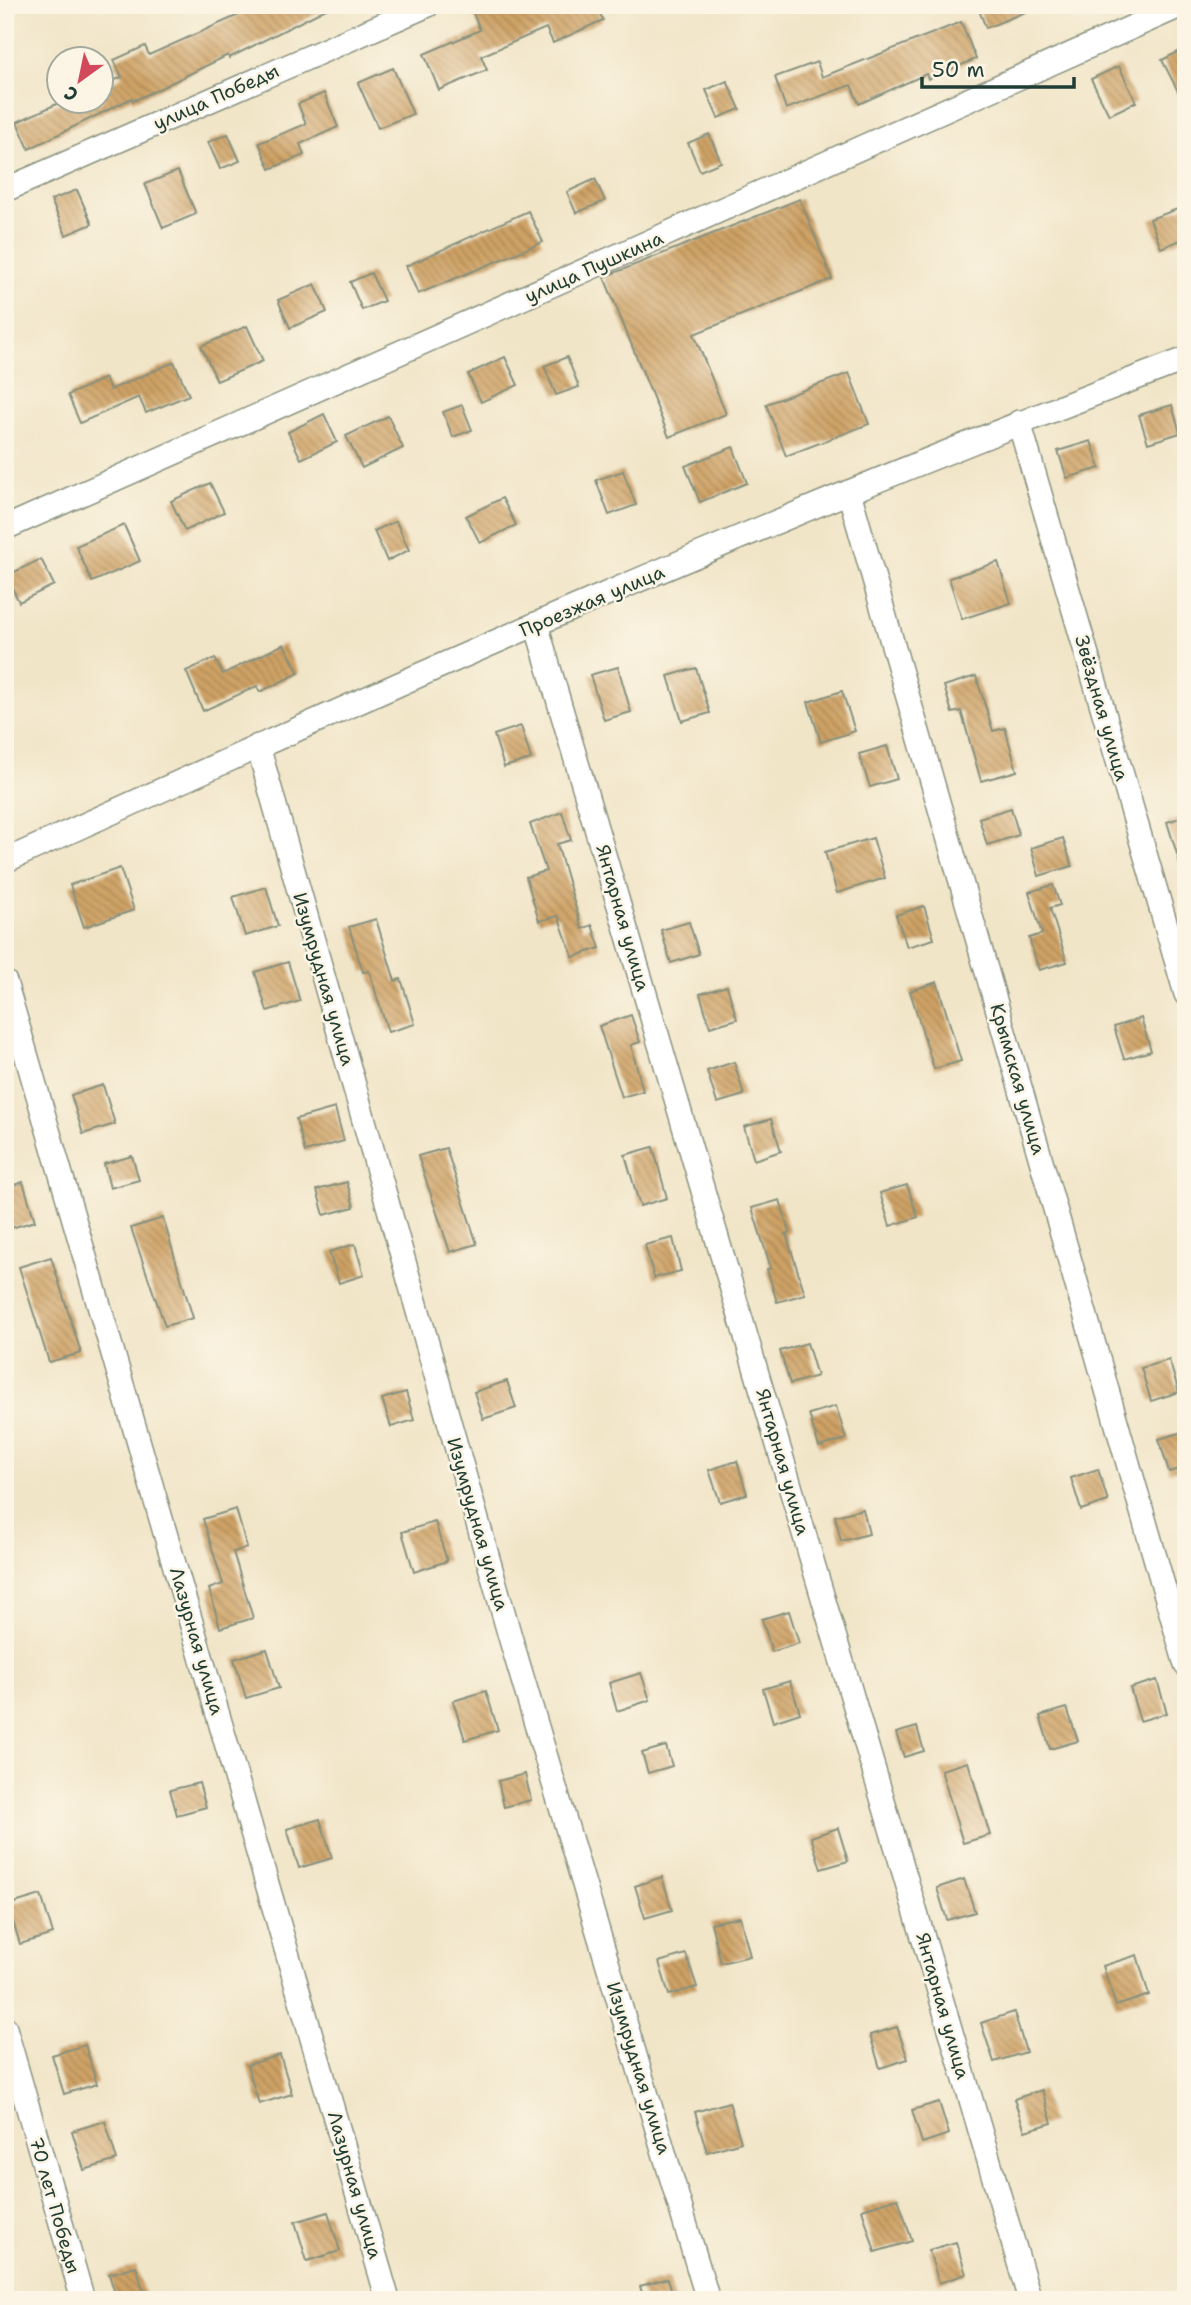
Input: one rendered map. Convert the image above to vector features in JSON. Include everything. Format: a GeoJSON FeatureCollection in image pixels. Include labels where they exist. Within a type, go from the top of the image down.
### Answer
{"type":"FeatureCollection","features":[{"type":"Feature","properties":{"kind":"street","name":"улица Победы"},"geometry":{"type":"LineString","coordinates":[[5,190],[428,5]]}},
{"type":"Feature","properties":{"kind":"street","name":"улица Пушкина"},"geometry":{"type":"LineString","coordinates":[[5,528],[1182,5]]}},
{"type":"Feature","properties":{"kind":"street","name":"Проезжая улица"},"geometry":{"type":"LineString","coordinates":[[5,861],[536,624],[1019,422],[1186,359]]}},
{"type":"Feature","properties":{"kind":"street","name":"Звёздная улица"},"geometry":{"type":"LineString","coordinates":[[1019,422],[1186,994]]}},
{"type":"Feature","properties":{"kind":"street","name":"Крымская улица"},"geometry":{"type":"LineString","coordinates":[[849,492],[1186,1665]]}},
{"type":"Feature","properties":{"kind":"street","name":"Янтарная улица"},"geometry":{"type":"LineString","coordinates":[[536,624],[1030,2300]]}},
{"type":"Feature","properties":{"kind":"street","name":"Изумрудная улица"},"geometry":{"type":"LineString","coordinates":[[258,746],[507,1626],[708,2300]]}},
{"type":"Feature","properties":{"kind":"street","name":"Лазурная улица"},"geometry":{"type":"LineString","coordinates":[[5,982],[388,2300]]}},
{"type":"Feature","properties":{"kind":"street","name":"70 лет Победы"},"geometry":{"type":"LineString","coordinates":[[5,2028],[83,2300]]}},
{"type":"Feature","properties":{"kind":"building"},"geometry":{"type":"Polygon","coordinates":[[[261,5],[334,5],[229,58],[228,55],[133,101],[132,98],[116,106],[116,80],[122,77],[116,59],[145,46],[149,55],[261,5]]]}},
{"type":"Feature","properties":{"kind":"building"},"geometry":{"type":"Polygon","coordinates":[[[492,5],[596,5],[603,20],[553,43],[546,28],[481,56],[487,70],[439,90],[424,54],[480,30],[473,13],[492,5]]]}},
{"type":"Feature","properties":{"kind":"building"},"geometry":{"type":"Polygon","coordinates":[[[977,5],[1040,5],[1040,6],[986,28],[977,5]]]}},
{"type":"Feature","properties":{"kind":"building"},"geometry":{"type":"Polygon","coordinates":[[[961,22],[976,59],[928,79],[926,74],[859,104],[851,85],[786,109],[775,77],[817,62],[822,77],[961,22]]]}},
{"type":"Feature","properties":{"kind":"building"},"geometry":{"type":"Polygon","coordinates":[[[1186,48],[1186,107],[1162,60],[1186,48]]]}},
{"type":"Feature","properties":{"kind":"building"},"geometry":{"type":"Polygon","coordinates":[[[1119,66],[1136,102],[1109,115],[1091,79],[1119,66]]]}},
{"type":"Feature","properties":{"kind":"building"},"geometry":{"type":"Polygon","coordinates":[[[393,68],[413,114],[378,128],[358,83],[393,68]]]}},
{"type":"Feature","properties":{"kind":"building"},"geometry":{"type":"Polygon","coordinates":[[[727,81],[740,109],[718,118],[706,90],[727,81]]]}},
{"type":"Feature","properties":{"kind":"building"},"geometry":{"type":"Polygon","coordinates":[[[324,93],[338,127],[300,144],[304,155],[270,169],[259,143],[306,124],[298,104],[324,93]]]}},
{"type":"Feature","properties":{"kind":"building"},"geometry":{"type":"Polygon","coordinates":[[[46,109],[46,116],[96,116],[29,149],[17,122],[46,109]]]}},
{"type":"Feature","properties":{"kind":"building"},"geometry":{"type":"Polygon","coordinates":[[[228,134],[240,161],[220,169],[208,142],[228,134]]]}},
{"type":"Feature","properties":{"kind":"building"},"geometry":{"type":"Polygon","coordinates":[[[709,134],[721,162],[700,171],[688,143],[709,134]]]}},
{"type":"Feature","properties":{"kind":"building"},"geometry":{"type":"Polygon","coordinates":[[[178,171],[196,214],[163,228],[145,184],[178,171]]]}},
{"type":"Feature","properties":{"kind":"building"},"geometry":{"type":"Polygon","coordinates":[[[595,179],[605,201],[576,213],[567,192],[595,179]]]}},
{"type":"Feature","properties":{"kind":"building"},"geometry":{"type":"Polygon","coordinates":[[[77,190],[92,224],[66,235],[51,200],[77,190]]]}},
{"type":"Feature","properties":{"kind":"building"},"geometry":{"type":"Polygon","coordinates":[[[800,199],[832,279],[694,334],[726,414],[669,437],[604,277],[800,199]]]}},
{"type":"Feature","properties":{"kind":"building"},"geometry":{"type":"Polygon","coordinates":[[[1186,206],[1186,238],[1161,248],[1150,219],[1186,206]]]}},
{"type":"Feature","properties":{"kind":"building"},"geometry":{"type":"Polygon","coordinates":[[[528,211],[543,242],[418,294],[406,266],[528,211]]]}},
{"type":"Feature","properties":{"kind":"building"},"geometry":{"type":"Polygon","coordinates":[[[371,273],[384,301],[362,310],[350,282],[371,273]]]}},
{"type":"Feature","properties":{"kind":"building"},"geometry":{"type":"Polygon","coordinates":[[[315,284],[327,312],[290,328],[278,300],[315,284]]]}},
{"type":"Feature","properties":{"kind":"building"},"geometry":{"type":"Polygon","coordinates":[[[247,326],[263,361],[217,381],[201,346],[247,326]]]}},
{"type":"Feature","properties":{"kind":"building"},"geometry":{"type":"Polygon","coordinates":[[[505,357],[518,385],[481,402],[468,374],[505,357]]]}},
{"type":"Feature","properties":{"kind":"building"},"geometry":{"type":"Polygon","coordinates":[[[567,357],[579,387],[556,395],[544,366],[567,357]]]}},
{"type":"Feature","properties":{"kind":"building"},"geometry":{"type":"Polygon","coordinates":[[[174,362],[189,395],[146,413],[139,397],[80,423],[68,395],[105,378],[110,390],[174,362]]]}},
{"type":"Feature","properties":{"kind":"building"},"geometry":{"type":"Polygon","coordinates":[[[849,373],[869,424],[786,456],[766,404],[849,373]]]}},
{"type":"Feature","properties":{"kind":"building"},"geometry":{"type":"Polygon","coordinates":[[[462,405],[472,430],[453,437],[443,412],[462,405]]]}},
{"type":"Feature","properties":{"kind":"building"},"geometry":{"type":"Polygon","coordinates":[[[1172,405],[1180,433],[1148,443],[1139,415],[1172,405]]]}},
{"type":"Feature","properties":{"kind":"building"},"geometry":{"type":"Polygon","coordinates":[[[324,414],[337,442],[301,459],[288,432],[324,414]]]}},
{"type":"Feature","properties":{"kind":"building"},"geometry":{"type":"Polygon","coordinates":[[[388,416],[403,448],[362,468],[346,436],[388,416]]]}},
{"type":"Feature","properties":{"kind":"building"},"geometry":{"type":"Polygon","coordinates":[[[1091,441],[1100,468],[1067,478],[1058,451],[1091,441]]]}},
{"type":"Feature","properties":{"kind":"building"},"geometry":{"type":"Polygon","coordinates":[[[733,447],[747,483],[700,502],[685,466],[733,447]]]}},
{"type":"Feature","properties":{"kind":"building"},"geometry":{"type":"Polygon","coordinates":[[[623,471],[636,505],[609,515],[596,480],[623,471]]]}},
{"type":"Feature","properties":{"kind":"building"},"geometry":{"type":"Polygon","coordinates":[[[210,483],[224,512],[185,531],[171,501],[210,483]]]}},
{"type":"Feature","properties":{"kind":"building"},"geometry":{"type":"Polygon","coordinates":[[[502,498],[516,525],[480,543],[466,516],[502,498]]]}},
{"type":"Feature","properties":{"kind":"building"},"geometry":{"type":"Polygon","coordinates":[[[396,521],[409,550],[387,561],[374,531],[396,521]]]}},
{"type":"Feature","properties":{"kind":"building"},"geometry":{"type":"Polygon","coordinates":[[[124,525],[140,561],[92,582],[76,546],[124,525]]]}},
{"type":"Feature","properties":{"kind":"building"},"geometry":{"type":"Polygon","coordinates":[[[41,559],[54,585],[19,602],[6,576],[41,559]]]}},
{"type":"Feature","properties":{"kind":"building"},"geometry":{"type":"Polygon","coordinates":[[[998,562],[1011,603],[962,619],[949,578],[998,562]]]}},
{"type":"Feature","properties":{"kind":"building"},"geometry":{"type":"Polygon","coordinates":[[[284,644],[299,673],[260,692],[257,686],[203,711],[186,671],[215,658],[223,674],[284,644]]]}},
{"type":"Feature","properties":{"kind":"building"},"geometry":{"type":"Polygon","coordinates":[[[618,667],[631,712],[604,720],[590,675],[618,667]]]}},
{"type":"Feature","properties":{"kind":"building"},"geometry":{"type":"Polygon","coordinates":[[[696,668],[710,713],[682,721],[668,676],[696,668]]]}},
{"type":"Feature","properties":{"kind":"building"},"geometry":{"type":"Polygon","coordinates":[[[976,676],[993,731],[1005,728],[1017,771],[981,781],[961,711],[952,713],[944,686],[976,676]]]}},
{"type":"Feature","properties":{"kind":"building"},"geometry":{"type":"Polygon","coordinates":[[[842,691],[855,731],[821,742],[808,702],[842,691]]]}},
{"type":"Feature","properties":{"kind":"building"},"geometry":{"type":"Polygon","coordinates":[[[521,726],[531,759],[504,767],[494,735],[521,726]]]}},
{"type":"Feature","properties":{"kind":"building"},"geometry":{"type":"Polygon","coordinates":[[[887,746],[897,779],[870,787],[859,754],[887,746]]]}},
{"type":"Feature","properties":{"kind":"building"},"geometry":{"type":"Polygon","coordinates":[[[1011,808],[1019,835],[987,845],[979,818],[1011,808]]]}},
{"type":"Feature","properties":{"kind":"building"},"geometry":{"type":"Polygon","coordinates":[[[562,812],[571,840],[557,844],[582,929],[592,925],[600,948],[573,957],[558,916],[539,921],[526,877],[546,871],[530,824],[562,812]]]}},
{"type":"Feature","properties":{"kind":"building"},"geometry":{"type":"Polygon","coordinates":[[[1186,816],[1186,869],[1182,870],[1167,822],[1186,816]]]}},
{"type":"Feature","properties":{"kind":"building"},"geometry":{"type":"Polygon","coordinates":[[[873,838],[885,878],[837,893],[825,852],[873,838]]]}},
{"type":"Feature","properties":{"kind":"building"},"geometry":{"type":"Polygon","coordinates":[[[1063,838],[1072,866],[1039,876],[1031,848],[1063,838]]]}},
{"type":"Feature","properties":{"kind":"building"},"geometry":{"type":"Polygon","coordinates":[[[120,868],[134,910],[84,927],[70,885],[120,868]]]}},
{"type":"Feature","properties":{"kind":"building"},"geometry":{"type":"Polygon","coordinates":[[[1053,885],[1060,905],[1050,908],[1067,962],[1039,970],[1029,938],[1042,934],[1029,892],[1053,885]]]}},
{"type":"Feature","properties":{"kind":"building"},"geometry":{"type":"Polygon","coordinates":[[[266,887],[278,926],[245,936],[233,897],[266,887]]]}},
{"type":"Feature","properties":{"kind":"building"},"geometry":{"type":"Polygon","coordinates":[[[924,906],[934,939],[907,947],[896,915],[924,906]]]}},
{"type":"Feature","properties":{"kind":"building"},"geometry":{"type":"Polygon","coordinates":[[[376,919],[395,981],[401,979],[415,1024],[388,1032],[369,971],[363,972],[349,927],[376,919]]]}},
{"type":"Feature","properties":{"kind":"building"},"geometry":{"type":"Polygon","coordinates":[[[689,922],[699,954],[671,963],[661,930],[689,922]]]}},
{"type":"Feature","properties":{"kind":"building"},"geometry":{"type":"Polygon","coordinates":[[[288,962],[300,1001],[267,1011],[255,972],[288,962]]]}},
{"type":"Feature","properties":{"kind":"building"},"geometry":{"type":"Polygon","coordinates":[[[937,982],[961,1061],[934,1069],[910,991],[937,982]]]}},
{"type":"Feature","properties":{"kind":"building"},"geometry":{"type":"Polygon","coordinates":[[[727,986],[737,1019],[710,1027],[700,994],[727,986]]]}},
{"type":"Feature","properties":{"kind":"building"},"geometry":{"type":"Polygon","coordinates":[[[631,1015],[640,1042],[631,1045],[643,1091],[622,1097],[599,1026],[631,1015]]]}},
{"type":"Feature","properties":{"kind":"building"},"geometry":{"type":"Polygon","coordinates":[[[1141,1018],[1151,1051],[1124,1059],[1114,1027],[1141,1018]]]}},
{"type":"Feature","properties":{"kind":"building"},"geometry":{"type":"Polygon","coordinates":[[[734,1062],[744,1095],[717,1103],[707,1071],[734,1062]]]}},
{"type":"Feature","properties":{"kind":"building"},"geometry":{"type":"Polygon","coordinates":[[[103,1085],[115,1124],[83,1134],[71,1095],[103,1085]]]}},
{"type":"Feature","properties":{"kind":"building"},"geometry":{"type":"Polygon","coordinates":[[[335,1108],[344,1141],[305,1152],[296,1119],[335,1108]]]}},
{"type":"Feature","properties":{"kind":"building"},"geometry":{"type":"Polygon","coordinates":[[[771,1119],[781,1151],[754,1160],[744,1127],[771,1119]]]}},
{"type":"Feature","properties":{"kind":"building"},"geometry":{"type":"Polygon","coordinates":[[[653,1147],[667,1198],[640,1206],[625,1155],[653,1147]]]}},
{"type":"Feature","properties":{"kind":"building"},"geometry":{"type":"Polygon","coordinates":[[[446,1148],[477,1244],[450,1252],[418,1156],[446,1148]]]}},
{"type":"Feature","properties":{"kind":"building"},"geometry":{"type":"Polygon","coordinates":[[[132,1156],[139,1180],[110,1188],[104,1164],[132,1156]]]}},
{"type":"Feature","properties":{"kind":"building"},"geometry":{"type":"Polygon","coordinates":[[[23,1182],[35,1221],[5,1230],[5,1188],[23,1182]]]}},
{"type":"Feature","properties":{"kind":"building"},"geometry":{"type":"Polygon","coordinates":[[[347,1182],[354,1207],[324,1215],[317,1190],[347,1182]]]}},
{"type":"Feature","properties":{"kind":"building"},"geometry":{"type":"Polygon","coordinates":[[[907,1185],[918,1217],[890,1226],[880,1193],[907,1185]]]}},
{"type":"Feature","properties":{"kind":"building"},"geometry":{"type":"Polygon","coordinates":[[[780,1200],[790,1233],[786,1234],[805,1294],[777,1302],[767,1269],[771,1268],[752,1208],[780,1200]]]}},
{"type":"Feature","properties":{"kind":"building"},"geometry":{"type":"Polygon","coordinates":[[[163,1218],[193,1318],[165,1326],[131,1228],[163,1218]]]}},
{"type":"Feature","properties":{"kind":"building"},"geometry":{"type":"Polygon","coordinates":[[[673,1238],[681,1271],[654,1278],[645,1245],[673,1238]]]}},
{"type":"Feature","properties":{"kind":"building"},"geometry":{"type":"Polygon","coordinates":[[[355,1244],[364,1275],[339,1283],[329,1252],[355,1244]]]}},
{"type":"Feature","properties":{"kind":"building"},"geometry":{"type":"Polygon","coordinates":[[[51,1257],[81,1353],[49,1362],[19,1267],[51,1257]]]}},
{"type":"Feature","properties":{"kind":"building"},"geometry":{"type":"Polygon","coordinates":[[[807,1343],[817,1376],[790,1384],[780,1351],[807,1343]]]}},
{"type":"Feature","properties":{"kind":"building"},"geometry":{"type":"Polygon","coordinates":[[[1169,1360],[1179,1392],[1151,1401],[1141,1368],[1169,1360]]]}},
{"type":"Feature","properties":{"kind":"building"},"geometry":{"type":"Polygon","coordinates":[[[507,1381],[516,1408],[483,1419],[474,1392],[507,1381]]]}},
{"type":"Feature","properties":{"kind":"building"},"geometry":{"type":"Polygon","coordinates":[[[406,1392],[414,1420],[391,1427],[382,1399],[406,1392]]]}},
{"type":"Feature","properties":{"kind":"building"},"geometry":{"type":"Polygon","coordinates":[[[836,1406],[846,1439],[819,1447],[809,1414],[836,1406]]]}},
{"type":"Feature","properties":{"kind":"building"},"geometry":{"type":"Polygon","coordinates":[[[1186,1431],[1186,1467],[1169,1472],[1159,1439],[1186,1431]]]}},
{"type":"Feature","properties":{"kind":"building"},"geometry":{"type":"Polygon","coordinates":[[[737,1461],[747,1494],[720,1502],[709,1470],[737,1461]]]}},
{"type":"Feature","properties":{"kind":"building"},"geometry":{"type":"Polygon","coordinates":[[[1098,1469],[1108,1501],[1081,1510],[1071,1478],[1098,1469]]]}},
{"type":"Feature","properties":{"kind":"building"},"geometry":{"type":"Polygon","coordinates":[[[236,1509],[247,1548],[233,1552],[253,1618],[220,1628],[209,1589],[223,1584],[203,1519],[236,1509]]]}},
{"type":"Feature","properties":{"kind":"building"},"geometry":{"type":"Polygon","coordinates":[[[863,1509],[869,1534],[841,1541],[835,1516],[863,1509]]]}},
{"type":"Feature","properties":{"kind":"building"},"geometry":{"type":"Polygon","coordinates":[[[435,1522],[447,1561],[414,1572],[402,1532],[435,1522]]]}},
{"type":"Feature","properties":{"kind":"building"},"geometry":{"type":"Polygon","coordinates":[[[789,1611],[799,1643],[772,1652],[762,1619],[789,1611]]]}},
{"type":"Feature","properties":{"kind":"building"},"geometry":{"type":"Polygon","coordinates":[[[267,1649],[279,1688],[246,1698],[234,1659],[267,1649]]]}},
{"type":"Feature","properties":{"kind":"building"},"geometry":{"type":"Polygon","coordinates":[[[641,1673],[650,1700],[617,1711],[609,1683],[641,1673]]]}},
{"type":"Feature","properties":{"kind":"building"},"geometry":{"type":"Polygon","coordinates":[[[1157,1680],[1167,1713],[1140,1721],[1130,1688],[1157,1680]]]}},
{"type":"Feature","properties":{"kind":"building"},"geometry":{"type":"Polygon","coordinates":[[[790,1681],[800,1713],[773,1722],[763,1689],[790,1681]]]}},
{"type":"Feature","properties":{"kind":"building"},"geometry":{"type":"Polygon","coordinates":[[[486,1691],[498,1730],[465,1740],[453,1701],[486,1691]]]}},
{"type":"Feature","properties":{"kind":"building"},"geometry":{"type":"Polygon","coordinates":[[[1067,1708],[1078,1741],[1050,1749],[1040,1716],[1067,1708]]]}},
{"type":"Feature","properties":{"kind":"building"},"geometry":{"type":"Polygon","coordinates":[[[917,1727],[924,1751],[904,1757],[896,1733],[917,1727]]]}},
{"type":"Feature","properties":{"kind":"building"},"geometry":{"type":"Polygon","coordinates":[[[666,1746],[672,1766],[648,1773],[642,1753],[666,1746]]]}},
{"type":"Feature","properties":{"kind":"building"},"geometry":{"type":"Polygon","coordinates":[[[968,1762],[990,1835],[963,1843],[941,1770],[968,1762]]]}},
{"type":"Feature","properties":{"kind":"building"},"geometry":{"type":"Polygon","coordinates":[[[525,1774],[531,1800],[504,1807],[498,1781],[525,1774]]]}},
{"type":"Feature","properties":{"kind":"building"},"geometry":{"type":"Polygon","coordinates":[[[199,1783],[206,1807],[177,1815],[170,1790],[199,1783]]]}},
{"type":"Feature","properties":{"kind":"building"},"geometry":{"type":"Polygon","coordinates":[[[320,1819],[332,1858],[299,1868],[287,1829],[320,1819]]]}},
{"type":"Feature","properties":{"kind":"building"},"geometry":{"type":"Polygon","coordinates":[[[838,1828],[848,1861],[821,1869],[811,1837],[838,1828]]]}},
{"type":"Feature","properties":{"kind":"building"},"geometry":{"type":"Polygon","coordinates":[[[662,1877],[672,1910],[645,1918],[635,1886],[662,1877]]]}},
{"type":"Feature","properties":{"kind":"building"},"geometry":{"type":"Polygon","coordinates":[[[964,1879],[975,1912],[947,1920],[937,1888],[964,1879]]]}},
{"type":"Feature","properties":{"kind":"building"},"geometry":{"type":"Polygon","coordinates":[[[41,1895],[53,1934],[20,1944],[8,1905],[41,1895]]]}},
{"type":"Feature","properties":{"kind":"building"},"geometry":{"type":"Polygon","coordinates":[[[740,1917],[750,1956],[721,1963],[711,1923],[740,1917]]]}},
{"type":"Feature","properties":{"kind":"building"},"geometry":{"type":"Polygon","coordinates":[[[686,1954],[697,1987],[669,1995],[659,1962],[686,1954]]]}},
{"type":"Feature","properties":{"kind":"building"},"geometry":{"type":"Polygon","coordinates":[[[1137,1955],[1149,1995],[1116,2006],[1103,1966],[1137,1955]]]}},
{"type":"Feature","properties":{"kind":"building"},"geometry":{"type":"Polygon","coordinates":[[[1014,2012],[1026,2052],[994,2062],[981,2023],[1014,2012]]]}},
{"type":"Feature","properties":{"kind":"building"},"geometry":{"type":"Polygon","coordinates":[[[897,2027],[908,2059],[880,2068],[870,2035],[897,2027]]]}},
{"type":"Feature","properties":{"kind":"building"},"geometry":{"type":"Polygon","coordinates":[[[85,2045],[97,2084],[64,2094],[52,2055],[85,2045]]]}},
{"type":"Feature","properties":{"kind":"building"},"geometry":{"type":"Polygon","coordinates":[[[280,2055],[292,2094],[259,2104],[247,2065],[280,2055]]]}},
{"type":"Feature","properties":{"kind":"building"},"geometry":{"type":"Polygon","coordinates":[[[1042,2090],[1052,2123],[1025,2131],[1014,2099],[1042,2090]]]}},
{"type":"Feature","properties":{"kind":"building"},"geometry":{"type":"Polygon","coordinates":[[[729,2102],[741,2142],[707,2152],[695,2112],[729,2102]]]}},
{"type":"Feature","properties":{"kind":"building"},"geometry":{"type":"Polygon","coordinates":[[[939,2102],[949,2134],[922,2143],[912,2110],[939,2102]]]}},
{"type":"Feature","properties":{"kind":"building"},"geometry":{"type":"Polygon","coordinates":[[[105,2121],[117,2160],[84,2170],[72,2131],[105,2121]]]}},
{"type":"Feature","properties":{"kind":"building"},"geometry":{"type":"Polygon","coordinates":[[[898,2198],[912,2241],[875,2252],[862,2209],[898,2198]]]}},
{"type":"Feature","properties":{"kind":"building"},"geometry":{"type":"Polygon","coordinates":[[[328,2212],[340,2251],[307,2261],[295,2222],[328,2212]]]}},
{"type":"Feature","properties":{"kind":"building"},"geometry":{"type":"Polygon","coordinates":[[[956,2242],[966,2274],[939,2283],[929,2250],[956,2242]]]}},
{"type":"Feature","properties":{"kind":"building"},"geometry":{"type":"Polygon","coordinates":[[[136,2266],[146,2300],[117,2300],[109,2274],[136,2266]]]}},
{"type":"Feature","properties":{"kind":"building"},"geometry":{"type":"Polygon","coordinates":[[[668,2278],[674,2300],[644,2300],[640,2286],[668,2278]]]}}]}
